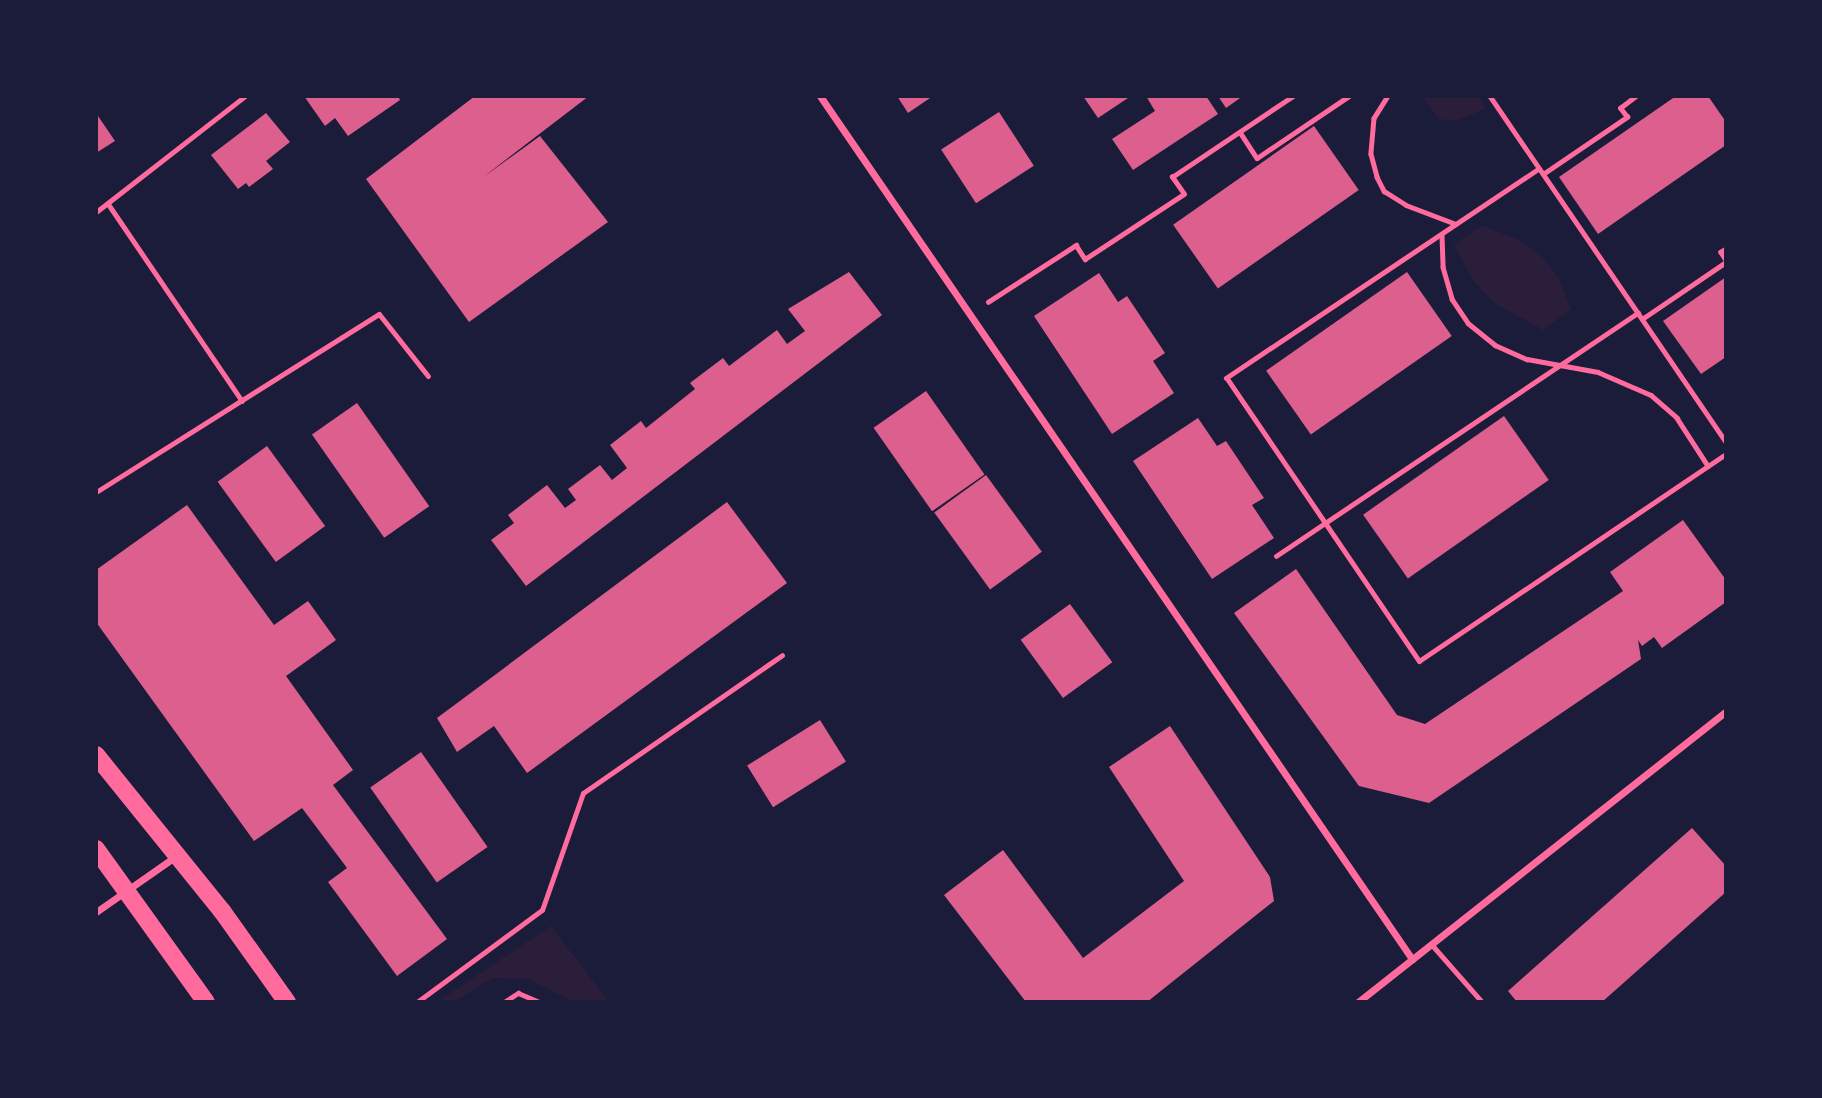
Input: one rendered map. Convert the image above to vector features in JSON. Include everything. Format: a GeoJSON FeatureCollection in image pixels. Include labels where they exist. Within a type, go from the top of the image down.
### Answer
{"type":"FeatureCollection","features":[{"type":"Feature","properties":{"kind":"main road"},"geometry":{"type":"LineString","coordinates":[[96,755],[177,856],[287,1002]]}},
{"type":"Feature","properties":{"kind":"main road"},"geometry":{"type":"LineString","coordinates":[[96,849],[206,1002]]}},
{"type":"Feature","properties":{"kind":"street"},"geometry":{"type":"LineString","coordinates":[[820,96],[1412,959]]}},
{"type":"Feature","properties":{"kind":"street"},"geometry":{"type":"LineString","coordinates":[[1358,1002],[1726,711]]}},
{"type":"Feature","properties":{"kind":"street"},"geometry":{"type":"LineString","coordinates":[[96,912],[177,856]]}},
{"type":"Feature","properties":{"kind":"lane"},"geometry":{"type":"LineString","coordinates":[[96,212],[245,96]]}},
{"type":"Feature","properties":{"kind":"lane"},"geometry":{"type":"LineString","coordinates":[[108,204],[242,401]]}},
{"type":"Feature","properties":{"kind":"lane"},"geometry":{"type":"LineString","coordinates":[[96,492],[379,314],[428,376]]}},
{"type":"Feature","properties":{"kind":"lane"},"geometry":{"type":"LineString","coordinates":[[417,1002],[542,910],[583,793],[782,655]]}},
{"type":"Feature","properties":{"kind":"lane"},"geometry":{"type":"LineString","coordinates":[[1431,944],[1482,1002]]}},
{"type":"Feature","properties":{"kind":"lane"},"geometry":{"type":"LineString","coordinates":[[504,1002],[518,993],[539,1002]]}},
{"type":"Feature","properties":{"kind":"path"},"geometry":{"type":"LineString","coordinates":[[970,314],[1076,245],[1085,259],[1184,194],[1172,177],[1293,96]]}},
{"type":"Feature","properties":{"kind":"path"},"geometry":{"type":"LineString","coordinates":[[1240,131],[1257,158],[1349,96]]}},
{"type":"Feature","properties":{"kind":"path"},"geometry":{"type":"LineString","coordinates":[[1388,96],[1374,118],[1371,154],[1384,191],[1406,205],[1457,224]]}},
{"type":"Feature","properties":{"kind":"path"},"geometry":{"type":"LineString","coordinates":[[1490,96],[1726,442]]}},
{"type":"Feature","properties":{"kind":"path"},"geometry":{"type":"LineString","coordinates":[[1544,174],[1627,117],[1620,108],[1636,96]]}},
{"type":"Feature","properties":{"kind":"path"},"geometry":{"type":"LineString","coordinates":[[1539,169],[1227,378],[1419,661],[1726,454]]}},
{"type":"Feature","properties":{"kind":"path"},"geometry":{"type":"LineString","coordinates":[[1442,234],[1443,267],[1452,299],[1468,323],[1495,345],[1527,359],[1598,372],[1651,395],[1677,418],[1708,466]]}},
{"type":"Feature","properties":{"kind":"path"},"geometry":{"type":"LineString","coordinates":[[1642,319],[1726,261],[1721,252],[1726,249]]}},
{"type":"Feature","properties":{"kind":"path"},"geometry":{"type":"LineString","coordinates":[[1276,556],[1638,313]]}},
{"type":"Feature","properties":{"kind":"shaded area"},"geometry":{"type":"Polygon","coordinates":[[[1422,96],[1479,96],[1485,109],[1455,121],[1439,119],[1422,96]]]}},
{"type":"Feature","properties":{"kind":"shaded area"},"geometry":{"type":"Polygon","coordinates":[[[1482,226],[1516,238],[1540,254],[1559,278],[1571,309],[1543,330],[1494,303],[1472,279],[1454,244],[1482,226]]]}},
{"type":"Feature","properties":{"kind":"shaded area"},"geometry":{"type":"Polygon","coordinates":[[[551,926],[609,1002],[574,1002],[528,979],[493,978],[454,1002],[437,1002],[551,926]]]}},
{"type":"Feature","properties":{"kind":"building"},"geometry":{"type":"Polygon","coordinates":[[[304,96],[398,96],[400,100],[348,136],[335,118],[325,126],[304,96]]]}},
{"type":"Feature","properties":{"kind":"building"},"geometry":{"type":"Polygon","coordinates":[[[475,96],[589,96],[482,178],[540,136],[608,222],[469,322],[366,179],[475,96]]]}},
{"type":"Feature","properties":{"kind":"building"},"geometry":{"type":"Polygon","coordinates":[[[897,96],[933,96],[908,113],[897,96]]]}},
{"type":"Feature","properties":{"kind":"building"},"geometry":{"type":"Polygon","coordinates":[[[1083,96],[1131,96],[1098,118],[1083,96]]]}},
{"type":"Feature","properties":{"kind":"building"},"geometry":{"type":"Polygon","coordinates":[[[1146,96],[1206,96],[1218,114],[1133,170],[1112,139],[1155,111],[1146,96]]]}},
{"type":"Feature","properties":{"kind":"building"},"geometry":{"type":"Polygon","coordinates":[[[1218,96],[1243,96],[1226,108],[1218,96]]]}},
{"type":"Feature","properties":{"kind":"building"},"geometry":{"type":"Polygon","coordinates":[[[1676,96],[1708,96],[1726,122],[1726,145],[1598,234],[1559,177],[1676,96]]]}},
{"type":"Feature","properties":{"kind":"building"},"geometry":{"type":"Polygon","coordinates":[[[999,112],[1034,166],[976,203],[941,150],[999,112]]]}},
{"type":"Feature","properties":{"kind":"building"},"geometry":{"type":"Polygon","coordinates":[[[96,113],[115,141],[96,153],[96,113]]]}},
{"type":"Feature","properties":{"kind":"building"},"geometry":{"type":"Polygon","coordinates":[[[266,113],[290,142],[266,161],[273,169],[249,187],[246,183],[238,189],[211,155],[266,113]]]}},
{"type":"Feature","properties":{"kind":"building"},"geometry":{"type":"Polygon","coordinates":[[[1314,126],[1359,190],[1218,289],[1173,225],[1314,126]]]}},
{"type":"Feature","properties":{"kind":"building"},"geometry":{"type":"Polygon","coordinates":[[[849,272],[882,315],[526,586],[491,540],[514,523],[508,515],[547,485],[565,508],[576,500],[568,489],[600,465],[612,480],[627,468],[610,445],[641,421],[646,428],[695,389],[690,383],[723,358],[729,366],[777,330],[787,344],[805,331],[788,309],[849,272]]]}},
{"type":"Feature","properties":{"kind":"building"},"geometry":{"type":"Polygon","coordinates":[[[1407,272],[1452,336],[1311,435],[1266,371],[1407,272]]]}},
{"type":"Feature","properties":{"kind":"building"},"geometry":{"type":"Polygon","coordinates":[[[1099,273],[1118,302],[1127,296],[1165,353],[1153,361],[1174,393],[1112,434],[1034,316],[1099,273]]]}},
{"type":"Feature","properties":{"kind":"building"},"geometry":{"type":"Polygon","coordinates":[[[1726,277],[1726,357],[1701,374],[1663,321],[1726,277]]]}},
{"type":"Feature","properties":{"kind":"building"},"geometry":{"type":"Polygon","coordinates":[[[926,391],[985,475],[932,511],[874,428],[926,391]]]}},
{"type":"Feature","properties":{"kind":"building"},"geometry":{"type":"Polygon","coordinates":[[[357,403],[429,506],[384,538],[312,435],[357,403]]]}},
{"type":"Feature","properties":{"kind":"building"},"geometry":{"type":"Polygon","coordinates":[[[1504,416],[1549,480],[1408,579],[1363,515],[1504,416]]]}},
{"type":"Feature","properties":{"kind":"building"},"geometry":{"type":"Polygon","coordinates":[[[1198,418],[1217,446],[1226,441],[1264,498],[1252,505],[1274,538],[1212,579],[1133,461],[1198,418]]]}},
{"type":"Feature","properties":{"kind":"building"},"geometry":{"type":"Polygon","coordinates":[[[267,446],[325,526],[276,562],[218,482],[267,446]]]}},
{"type":"Feature","properties":{"kind":"building"},"geometry":{"type":"Polygon","coordinates":[[[986,475],[1042,552],[990,589],[934,513],[986,475]]]}},
{"type":"Feature","properties":{"kind":"building"},"geometry":{"type":"Polygon","coordinates":[[[727,502],[787,583],[527,773],[494,726],[457,752],[437,718],[727,502]]]}},
{"type":"Feature","properties":{"kind":"building"},"geometry":{"type":"Polygon","coordinates":[[[187,505],[274,625],[308,601],[336,640],[286,676],[353,770],[333,785],[447,939],[397,976],[328,882],[347,868],[302,808],[254,841],[96,622],[96,570],[187,505]]]}},
{"type":"Feature","properties":{"kind":"building"},"geometry":{"type":"Polygon","coordinates":[[[1683,520],[1726,580],[1726,602],[1662,648],[1654,637],[1642,646],[1638,640],[1641,659],[1429,803],[1359,786],[1234,613],[1296,569],[1397,715],[1425,724],[1623,591],[1610,572],[1683,520]]]}},
{"type":"Feature","properties":{"kind":"building"},"geometry":{"type":"Polygon","coordinates":[[[1070,604],[1112,662],[1063,698],[1021,640],[1070,604]]]}},
{"type":"Feature","properties":{"kind":"building"},"geometry":{"type":"Polygon","coordinates":[[[820,720],[846,762],[773,807],[747,766],[820,720]]]}},
{"type":"Feature","properties":{"kind":"building"},"geometry":{"type":"Polygon","coordinates":[[[1170,726],[1270,877],[1274,901],[1147,1002],[1026,1002],[944,895],[1003,850],[1083,958],[1184,881],[1109,767],[1170,726]]]}},
{"type":"Feature","properties":{"kind":"building"},"geometry":{"type":"Polygon","coordinates":[[[421,752],[488,847],[437,883],[370,788],[421,752]]]}},
{"type":"Feature","properties":{"kind":"building"},"geometry":{"type":"Polygon","coordinates":[[[1692,828],[1726,866],[1726,892],[1602,1002],[1517,1002],[1508,991],[1692,828]]]}}]}
